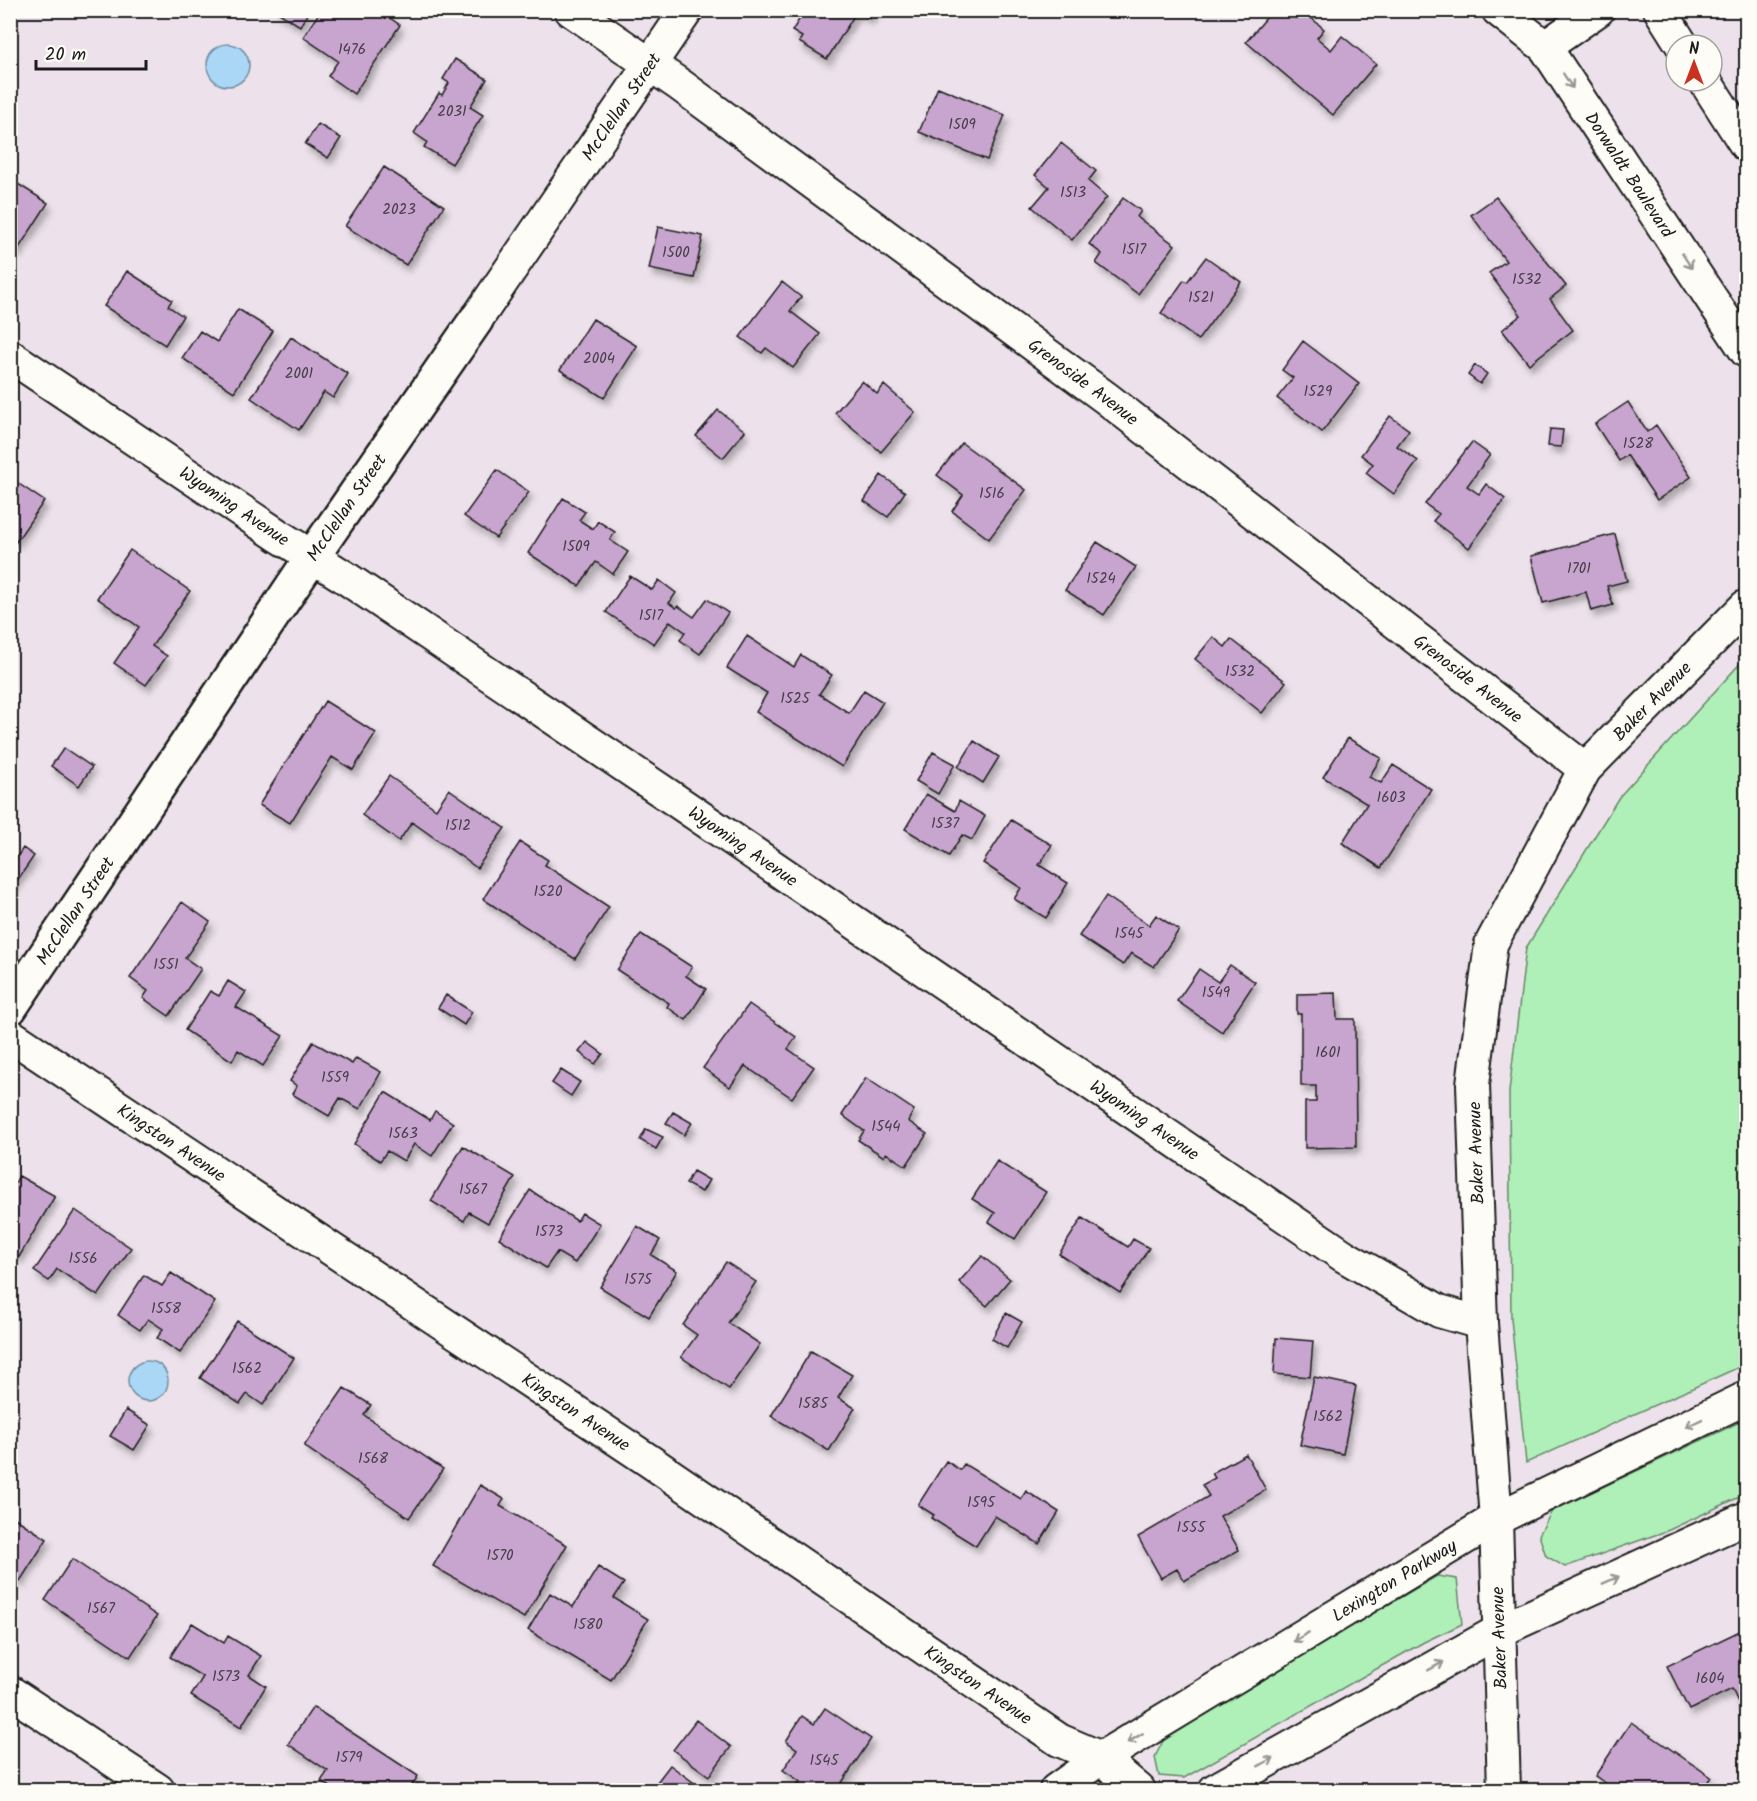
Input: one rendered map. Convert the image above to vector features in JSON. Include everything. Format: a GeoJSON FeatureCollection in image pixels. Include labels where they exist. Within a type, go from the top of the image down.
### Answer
{"type":"FeatureCollection","features":[{"type":"Feature","properties":{"kind":"street","name":"Grenoside Avenue"},"geometry":{"type":"LineString","coordinates":[[571,10],[651,65],[1106,398],[1585,769]]}},
{"type":"Feature","properties":{"kind":"street","name":"McClellan Street"},"geometry":{"type":"LineString","coordinates":[[10,1008],[312,557],[687,10]]}},
{"type":"Feature","properties":{"kind":"street","name":"Dorwaldt Boulevard"},"geometry":{"type":"LineString","coordinates":[[1498,10],[1545,46],[1746,351]]}},
{"type":"Feature","properties":{"kind":"street"},"geometry":{"type":"LineString","coordinates":[[1545,46],[1598,10]]}},
{"type":"Feature","properties":{"kind":"street"},"geometry":{"type":"LineString","coordinates":[[1660,10],[1674,33]]}},
{"type":"Feature","properties":{"kind":"street"},"geometry":{"type":"LineString","coordinates":[[1714,93],[1746,145]]}},
{"type":"Feature","properties":{"kind":"street","name":"Wyoming Avenue"},"geometry":{"type":"LineString","coordinates":[[10,356],[343,576],[665,793],[1344,1256],[1439,1311],[1481,1323]]}},
{"type":"Feature","properties":{"kind":"street","name":"Baker Avenue"},"geometry":{"type":"LineString","coordinates":[[1504,1791],[1496,1519],[1481,1323],[1473,1084],[1491,944],[1585,769],[1746,606]]}},
{"type":"Feature","properties":{"kind":"street","name":"Kingston Avenue"},"geometry":{"type":"LineString","coordinates":[[10,1035],[648,1460],[1059,1740],[1101,1758],[1139,1791]]}},
{"type":"Feature","properties":{"kind":"street","name":"Lexington Parkway"},"geometry":{"type":"LineString","coordinates":[[1056,1791],[1101,1758],[1496,1519],[1746,1398]]}},
{"type":"Feature","properties":{"kind":"street"},"geometry":{"type":"LineString","coordinates":[[1215,1791],[1499,1631],[1746,1518]]}},
{"type":"Feature","properties":{"kind":"street"},"geometry":{"type":"LineString","coordinates":[[10,1692],[158,1791]]}},
{"type":"Feature","properties":{"kind":"green space"},"geometry":{"type":"Polygon","coordinates":[[[1746,657],[1746,1364],[1526,1463],[1511,1319],[1509,1092],[1526,948],[1619,797],[1746,657]]]}},
{"type":"Feature","properties":{"kind":"green space"},"geometry":{"type":"Polygon","coordinates":[[[1746,1419],[1746,1494],[1669,1530],[1565,1567],[1546,1556],[1539,1535],[1552,1511],[1746,1419]]]}},
{"type":"Feature","properties":{"kind":"green space"},"geometry":{"type":"Polygon","coordinates":[[[1437,1576],[1457,1579],[1462,1624],[1424,1642],[1184,1778],[1159,1776],[1155,1757],[1165,1737],[1437,1576]]]}},
{"type":"Feature","properties":{"kind":"water"},"geometry":{"type":"Polygon","coordinates":[[[228,44],[243,50],[249,65],[243,80],[228,86],[213,80],[207,65],[213,50],[228,44]]]}},
{"type":"Feature","properties":{"kind":"water"},"geometry":{"type":"Polygon","coordinates":[[[148,1361],[162,1367],[168,1381],[162,1395],[148,1401],[134,1395],[128,1381],[134,1367],[148,1361]]]}},
{"type":"Feature","properties":{"kind":"building"},"geometry":{"type":"Polygon","coordinates":[[[274,10],[310,10],[300,26],[274,10]]]}},
{"type":"Feature","properties":{"kind":"building"},"geometry":{"type":"Polygon","coordinates":[[[321,10],[378,10],[400,25],[354,94],[328,76],[338,61],[303,37],[321,10]]]}},
{"type":"Feature","properties":{"kind":"building"},"geometry":{"type":"Polygon","coordinates":[[[805,10],[875,10],[870,19],[857,11],[827,59],[799,42],[802,37],[792,31],[805,10]]]}},
{"type":"Feature","properties":{"kind":"building"},"geometry":{"type":"Polygon","coordinates":[[[1286,10],[1302,10],[1324,29],[1317,38],[1331,50],[1342,36],[1376,64],[1333,115],[1246,42],[1272,11],[1280,17],[1286,10]]]}},
{"type":"Feature","properties":{"kind":"building"},"geometry":{"type":"Polygon","coordinates":[[[455,59],[487,79],[470,107],[483,115],[452,164],[424,147],[427,142],[414,133],[439,93],[442,95],[449,83],[443,79],[455,59]]]}},
{"type":"Feature","properties":{"kind":"building"},"geometry":{"type":"Polygon","coordinates":[[[938,87],[1005,115],[987,160],[919,132],[938,87]]]}},
{"type":"Feature","properties":{"kind":"building"},"geometry":{"type":"Polygon","coordinates":[[[318,124],[341,138],[328,158],[305,144],[318,124]]]}},
{"type":"Feature","properties":{"kind":"building"},"geometry":{"type":"Polygon","coordinates":[[[1061,143],[1096,171],[1088,181],[1107,197],[1072,240],[1032,207],[1049,187],[1035,175],[1061,143]]]}},
{"type":"Feature","properties":{"kind":"building"},"geometry":{"type":"Polygon","coordinates":[[[384,167],[444,206],[406,265],[345,226],[384,167]]]}},
{"type":"Feature","properties":{"kind":"building"},"geometry":{"type":"Polygon","coordinates":[[[10,179],[48,203],[17,251],[10,247],[10,179]]]}},
{"type":"Feature","properties":{"kind":"building"},"geometry":{"type":"Polygon","coordinates":[[[1496,197],[1566,286],[1550,299],[1573,330],[1529,364],[1502,330],[1521,315],[1489,273],[1506,261],[1471,215],[1496,197]]]}},
{"type":"Feature","properties":{"kind":"building"},"geometry":{"type":"Polygon","coordinates":[[[1123,198],[1141,211],[1137,217],[1175,245],[1138,294],[1096,263],[1102,254],[1089,244],[1123,198]]]}},
{"type":"Feature","properties":{"kind":"building"},"geometry":{"type":"Polygon","coordinates":[[[658,227],[703,236],[694,278],[649,269],[658,227]]]}},
{"type":"Feature","properties":{"kind":"building"},"geometry":{"type":"Polygon","coordinates":[[[1206,257],[1241,282],[1198,340],[1161,313],[1184,280],[1187,282],[1206,257]]]}},
{"type":"Feature","properties":{"kind":"building"},"geometry":{"type":"Polygon","coordinates":[[[127,271],[172,300],[168,306],[183,316],[165,345],[104,306],[127,271]]]}},
{"type":"Feature","properties":{"kind":"building"},"geometry":{"type":"Polygon","coordinates":[[[782,282],[801,297],[790,311],[820,334],[793,368],[766,348],[762,353],[740,337],[782,282]]]}},
{"type":"Feature","properties":{"kind":"building"},"geometry":{"type":"Polygon","coordinates":[[[238,309],[273,331],[234,392],[182,358],[200,331],[217,342],[238,309]]]}},
{"type":"Feature","properties":{"kind":"building"},"geometry":{"type":"Polygon","coordinates":[[[593,319],[637,346],[604,398],[560,370],[593,319]]]}},
{"type":"Feature","properties":{"kind":"building"},"geometry":{"type":"Polygon","coordinates":[[[291,337],[348,374],[333,398],[324,392],[299,430],[251,398],[291,337]]]}},
{"type":"Feature","properties":{"kind":"building"},"geometry":{"type":"Polygon","coordinates":[[[1303,341],[1359,384],[1322,432],[1277,398],[1293,378],[1282,370],[1303,341]]]}},
{"type":"Feature","properties":{"kind":"building"},"geometry":{"type":"Polygon","coordinates":[[[1475,365],[1487,374],[1480,384],[1468,375],[1475,365]]]}},
{"type":"Feature","properties":{"kind":"building"},"geometry":{"type":"Polygon","coordinates":[[[862,381],[877,394],[884,385],[915,412],[881,452],[835,413],[862,381]]]}},
{"type":"Feature","properties":{"kind":"building"},"geometry":{"type":"Polygon","coordinates":[[[1628,402],[1647,432],[1656,425],[1691,477],[1657,500],[1627,455],[1619,461],[1595,424],[1628,402]]]}},
{"type":"Feature","properties":{"kind":"building"},"geometry":{"type":"Polygon","coordinates":[[[718,410],[745,431],[723,458],[696,436],[718,410]]]}},
{"type":"Feature","properties":{"kind":"building"},"geometry":{"type":"Polygon","coordinates":[[[1390,416],[1409,430],[1397,446],[1418,461],[1394,494],[1366,473],[1373,464],[1361,455],[1390,416]]]}},
{"type":"Feature","properties":{"kind":"building"},"geometry":{"type":"Polygon","coordinates":[[[1550,429],[1563,430],[1561,447],[1548,446],[1550,429]]]}},
{"type":"Feature","properties":{"kind":"building"},"geometry":{"type":"Polygon","coordinates":[[[1472,442],[1490,455],[1467,486],[1479,494],[1486,484],[1505,499],[1469,548],[1433,521],[1439,514],[1425,504],[1472,442]]]}},
{"type":"Feature","properties":{"kind":"building"},"geometry":{"type":"Polygon","coordinates":[[[962,443],[1026,490],[989,539],[952,511],[963,495],[937,475],[962,443]]]}},
{"type":"Feature","properties":{"kind":"building"},"geometry":{"type":"Polygon","coordinates":[[[497,470],[529,492],[496,538],[464,516],[497,470]]]}},
{"type":"Feature","properties":{"kind":"building"},"geometry":{"type":"Polygon","coordinates":[[[881,475],[905,492],[888,517],[864,501],[881,475]]]}},
{"type":"Feature","properties":{"kind":"building"},"geometry":{"type":"Polygon","coordinates":[[[10,478],[44,501],[16,542],[10,538],[10,478]]]}},
{"type":"Feature","properties":{"kind":"building"},"geometry":{"type":"Polygon","coordinates":[[[563,498],[585,512],[579,520],[593,529],[598,521],[615,532],[610,540],[628,552],[613,574],[596,562],[579,586],[528,553],[563,498]]]}},
{"type":"Feature","properties":{"kind":"building"},"geometry":{"type":"Polygon","coordinates":[[[1615,534],[1627,581],[1607,586],[1613,605],[1591,611],[1586,592],[1543,603],[1531,556],[1615,534]]]}},
{"type":"Feature","properties":{"kind":"building"},"geometry":{"type":"Polygon","coordinates":[[[1097,542],[1136,567],[1104,615],[1065,590],[1097,542]]]}},
{"type":"Feature","properties":{"kind":"building"},"geometry":{"type":"Polygon","coordinates":[[[130,550],[190,591],[152,646],[167,656],[146,685],[114,663],[139,627],[97,598],[130,550]]]}},
{"type":"Feature","properties":{"kind":"building"},"geometry":{"type":"Polygon","coordinates":[[[630,576],[652,590],[659,580],[676,593],[669,603],[694,617],[707,599],[728,613],[700,654],[680,640],[685,632],[670,621],[654,644],[606,612],[630,576]]]}},
{"type":"Feature","properties":{"kind":"building"},"geometry":{"type":"Polygon","coordinates":[[[747,636],[794,667],[801,655],[832,675],[819,694],[849,713],[864,690],[883,702],[842,767],[756,712],[767,693],[727,668],[747,636]]]}},
{"type":"Feature","properties":{"kind":"building"},"geometry":{"type":"Polygon","coordinates":[[[1213,637],[1225,647],[1231,639],[1286,682],[1262,713],[1195,659],[1213,637]]]}},
{"type":"Feature","properties":{"kind":"building"},"geometry":{"type":"Polygon","coordinates":[[[325,701],[376,733],[353,770],[332,757],[290,823],[259,805],[325,701]]]}},
{"type":"Feature","properties":{"kind":"building"},"geometry":{"type":"Polygon","coordinates":[[[1348,738],[1381,758],[1369,777],[1381,783],[1393,765],[1431,789],[1381,868],[1342,843],[1367,804],[1323,777],[1348,738]]]}},
{"type":"Feature","properties":{"kind":"building"},"geometry":{"type":"Polygon","coordinates":[[[974,741],[999,757],[983,783],[958,767],[974,741]]]}},
{"type":"Feature","properties":{"kind":"building"},"geometry":{"type":"Polygon","coordinates":[[[64,748],[92,767],[79,786],[51,766],[64,748]]]}},
{"type":"Feature","properties":{"kind":"building"},"geometry":{"type":"Polygon","coordinates":[[[933,752],[955,764],[938,794],[916,781],[933,752]]]}},
{"type":"Feature","properties":{"kind":"building"},"geometry":{"type":"Polygon","coordinates":[[[389,776],[436,809],[449,789],[505,828],[477,868],[412,822],[399,841],[362,815],[389,776]]]}},
{"type":"Feature","properties":{"kind":"building"},"geometry":{"type":"Polygon","coordinates":[[[926,794],[955,811],[959,801],[985,816],[972,840],[962,835],[949,856],[905,829],[926,794]]]}},
{"type":"Feature","properties":{"kind":"building"},"geometry":{"type":"Polygon","coordinates":[[[1011,820],[1052,845],[1039,865],[1068,883],[1046,918],[1014,899],[1021,888],[983,863],[1011,820]]]}},
{"type":"Feature","properties":{"kind":"building"},"geometry":{"type":"Polygon","coordinates":[[[520,842],[548,860],[545,865],[609,907],[575,959],[483,899],[520,842]]]}},
{"type":"Feature","properties":{"kind":"building"},"geometry":{"type":"Polygon","coordinates":[[[23,848],[34,856],[10,891],[10,863],[12,864],[23,848]]]}},
{"type":"Feature","properties":{"kind":"building"},"geometry":{"type":"Polygon","coordinates":[[[1106,896],[1149,925],[1156,915],[1179,930],[1154,967],[1131,953],[1123,965],[1079,936],[1106,896]]]}},
{"type":"Feature","properties":{"kind":"building"},"geometry":{"type":"Polygon","coordinates":[[[182,902],[210,922],[185,958],[201,969],[169,1016],[143,998],[148,991],[130,978],[182,902]]]}},
{"type":"Feature","properties":{"kind":"building"},"geometry":{"type":"Polygon","coordinates":[[[641,934],[692,967],[686,976],[706,989],[686,1020],[667,1007],[669,1003],[617,970],[641,934]]]}},
{"type":"Feature","properties":{"kind":"building"},"geometry":{"type":"Polygon","coordinates":[[[1230,965],[1255,982],[1222,1032],[1177,1001],[1199,969],[1218,982],[1230,965]]]}},
{"type":"Feature","properties":{"kind":"building"},"geometry":{"type":"Polygon","coordinates":[[[228,981],[246,992],[236,1007],[283,1036],[263,1066],[238,1050],[232,1061],[185,1030],[210,991],[219,996],[228,981]]]}},
{"type":"Feature","properties":{"kind":"building"},"geometry":{"type":"Polygon","coordinates":[[[1336,993],[1337,1019],[1355,1019],[1356,1147],[1305,1148],[1305,1102],[1316,1102],[1316,1086],[1301,1086],[1301,1014],[1297,1014],[1297,994],[1336,993]]]}},
{"type":"Feature","properties":{"kind":"building"},"geometry":{"type":"Polygon","coordinates":[[[446,995],[472,1012],[464,1025],[438,1008],[446,995]]]}},
{"type":"Feature","properties":{"kind":"building"},"geometry":{"type":"Polygon","coordinates":[[[749,1004],[796,1037],[788,1049],[814,1067],[792,1098],[745,1066],[730,1087],[703,1068],[749,1004]]]}},
{"type":"Feature","properties":{"kind":"building"},"geometry":{"type":"Polygon","coordinates":[[[313,1042],[352,1064],[356,1058],[381,1072],[360,1109],[340,1098],[329,1116],[292,1094],[297,1086],[290,1081],[313,1042]]]}},
{"type":"Feature","properties":{"kind":"building"},"geometry":{"type":"Polygon","coordinates":[[[587,1042],[603,1054],[595,1064],[579,1052],[587,1042]]]}},
{"type":"Feature","properties":{"kind":"building"},"geometry":{"type":"Polygon","coordinates":[[[561,1070],[580,1082],[571,1096],[552,1083],[561,1070]]]}},
{"type":"Feature","properties":{"kind":"building"},"geometry":{"type":"Polygon","coordinates":[[[866,1078],[914,1110],[908,1121],[927,1134],[906,1166],[886,1153],[884,1157],[858,1140],[864,1131],[842,1115],[866,1078]]]}},
{"type":"Feature","properties":{"kind":"building"},"geometry":{"type":"Polygon","coordinates":[[[385,1092],[430,1120],[435,1111],[453,1123],[432,1156],[414,1144],[404,1161],[387,1151],[380,1161],[354,1144],[385,1092]]]}},
{"type":"Feature","properties":{"kind":"building"},"geometry":{"type":"Polygon","coordinates":[[[673,1112],[692,1123],[684,1135],[666,1123],[673,1112]]]}},
{"type":"Feature","properties":{"kind":"building"},"geometry":{"type":"Polygon","coordinates":[[[646,1129],[663,1137],[656,1149],[640,1140],[646,1129]]]}},
{"type":"Feature","properties":{"kind":"building"},"geometry":{"type":"Polygon","coordinates":[[[463,1146],[515,1177],[488,1223],[469,1212],[464,1221],[431,1201],[463,1146]]]}},
{"type":"Feature","properties":{"kind":"building"},"geometry":{"type":"Polygon","coordinates":[[[997,1161],[1046,1192],[1015,1239],[989,1222],[995,1213],[972,1199],[997,1161]]]}},
{"type":"Feature","properties":{"kind":"building"},"geometry":{"type":"Polygon","coordinates":[[[693,1171],[709,1180],[702,1192],[686,1184],[693,1171]]]}},
{"type":"Feature","properties":{"kind":"building"},"geometry":{"type":"Polygon","coordinates":[[[19,1176],[55,1196],[19,1257],[10,1252],[10,1180],[15,1183],[19,1176]]]}},
{"type":"Feature","properties":{"kind":"building"},"geometry":{"type":"Polygon","coordinates":[[[530,1190],[577,1221],[582,1213],[600,1224],[575,1263],[557,1252],[546,1268],[499,1238],[530,1190]]]}},
{"type":"Feature","properties":{"kind":"building"},"geometry":{"type":"Polygon","coordinates":[[[75,1210],[131,1248],[98,1296],[57,1269],[49,1281],[34,1271],[75,1210]]]}},
{"type":"Feature","properties":{"kind":"building"},"geometry":{"type":"Polygon","coordinates":[[[1082,1218],[1128,1247],[1133,1239],[1149,1248],[1120,1293],[1059,1254],[1082,1218]]]}},
{"type":"Feature","properties":{"kind":"building"},"geometry":{"type":"Polygon","coordinates":[[[637,1226],[660,1240],[651,1255],[677,1271],[649,1317],[600,1287],[637,1226]]]}},
{"type":"Feature","properties":{"kind":"building"},"geometry":{"type":"Polygon","coordinates":[[[982,1256],[1010,1279],[987,1306],[959,1282],[982,1256]]]}},
{"type":"Feature","properties":{"kind":"building"},"geometry":{"type":"Polygon","coordinates":[[[726,1262],[756,1282],[728,1323],[760,1344],[729,1389],[681,1357],[697,1335],[683,1325],[726,1262]]]}},
{"type":"Feature","properties":{"kind":"building"},"geometry":{"type":"Polygon","coordinates":[[[171,1273],[215,1302],[180,1353],[157,1338],[163,1329],[148,1319],[140,1330],[118,1315],[144,1275],[162,1286],[171,1273]]]}},
{"type":"Feature","properties":{"kind":"building"},"geometry":{"type":"Polygon","coordinates":[[[1006,1313],[1022,1322],[1007,1348],[992,1339],[1006,1313]]]}},
{"type":"Feature","properties":{"kind":"building"},"geometry":{"type":"Polygon","coordinates":[[[237,1321],[294,1358],[263,1405],[247,1394],[240,1404],[200,1378],[237,1321]]]}},
{"type":"Feature","properties":{"kind":"building"},"geometry":{"type":"Polygon","coordinates":[[[1276,1338],[1313,1341],[1310,1377],[1274,1374],[1276,1338]]]}},
{"type":"Feature","properties":{"kind":"building"},"geometry":{"type":"Polygon","coordinates":[[[811,1351],[852,1375],[838,1398],[855,1408],[829,1451],[771,1416],[811,1351]]]}},
{"type":"Feature","properties":{"kind":"building"},"geometry":{"type":"Polygon","coordinates":[[[1314,1377],[1356,1386],[1343,1454],[1300,1445],[1314,1377]]]}},
{"type":"Feature","properties":{"kind":"building"},"geometry":{"type":"Polygon","coordinates":[[[344,1388],[371,1405],[364,1415],[443,1469],[409,1518],[304,1446],[344,1388]]]}},
{"type":"Feature","properties":{"kind":"building"},"geometry":{"type":"Polygon","coordinates":[[[126,1410],[150,1425],[134,1450],[110,1436],[126,1410]]]}},
{"type":"Feature","properties":{"kind":"building"},"geometry":{"type":"Polygon","coordinates":[[[1246,1454],[1266,1490],[1220,1516],[1239,1550],[1184,1581],[1177,1569],[1161,1578],[1138,1537],[1209,1496],[1202,1485],[1215,1478],[1212,1473],[1246,1454]]]}},
{"type":"Feature","properties":{"kind":"building"},"geometry":{"type":"Polygon","coordinates":[[[946,1461],[960,1470],[964,1464],[1021,1499],[1026,1491],[1059,1512],[1039,1544],[995,1516],[976,1546],[931,1518],[934,1515],[918,1505],[946,1461]]]}},
{"type":"Feature","properties":{"kind":"building"},"geometry":{"type":"Polygon","coordinates":[[[480,1485],[504,1499],[500,1506],[567,1545],[524,1618],[433,1566],[480,1485]]]}},
{"type":"Feature","properties":{"kind":"building"},"geometry":{"type":"Polygon","coordinates":[[[10,1515],[47,1539],[20,1581],[10,1575],[10,1515]]]}},
{"type":"Feature","properties":{"kind":"building"},"geometry":{"type":"Polygon","coordinates":[[[72,1559],[157,1616],[130,1657],[45,1600],[72,1559]]]}},
{"type":"Feature","properties":{"kind":"building"},"geometry":{"type":"Polygon","coordinates":[[[598,1567],[624,1583],[614,1598],[648,1619],[611,1680],[528,1630],[550,1593],[573,1607],[598,1567]]]}},
{"type":"Feature","properties":{"kind":"building"},"geometry":{"type":"Polygon","coordinates":[[[192,1623],[224,1643],[228,1636],[261,1656],[249,1675],[266,1686],[241,1727],[191,1696],[203,1677],[170,1657],[192,1623]]]}},
{"type":"Feature","properties":{"kind":"building"},"geometry":{"type":"Polygon","coordinates":[[[1746,1628],[1746,1711],[1743,1713],[1732,1689],[1689,1710],[1667,1666],[1746,1628]]]}},
{"type":"Feature","properties":{"kind":"building"},"geometry":{"type":"Polygon","coordinates":[[[313,1707],[418,1776],[409,1790],[335,1790],[321,1781],[328,1771],[288,1744],[313,1707]]]}},
{"type":"Feature","properties":{"kind":"building"},"geometry":{"type":"Polygon","coordinates":[[[825,1708],[871,1739],[837,1790],[796,1790],[798,1783],[801,1782],[783,1770],[797,1749],[786,1741],[802,1716],[814,1724],[825,1708]]]}},
{"type":"Feature","properties":{"kind":"building"},"geometry":{"type":"Polygon","coordinates":[[[696,1720],[731,1747],[709,1776],[673,1750],[696,1720]]]}},
{"type":"Feature","properties":{"kind":"building"},"geometry":{"type":"Polygon","coordinates":[[[1631,1722],[1711,1777],[1702,1790],[1616,1790],[1595,1776],[1631,1722]]]}},
{"type":"Feature","properties":{"kind":"building"},"geometry":{"type":"Polygon","coordinates":[[[670,1765],[701,1788],[700,1790],[651,1790],[670,1765]]]}}]}
